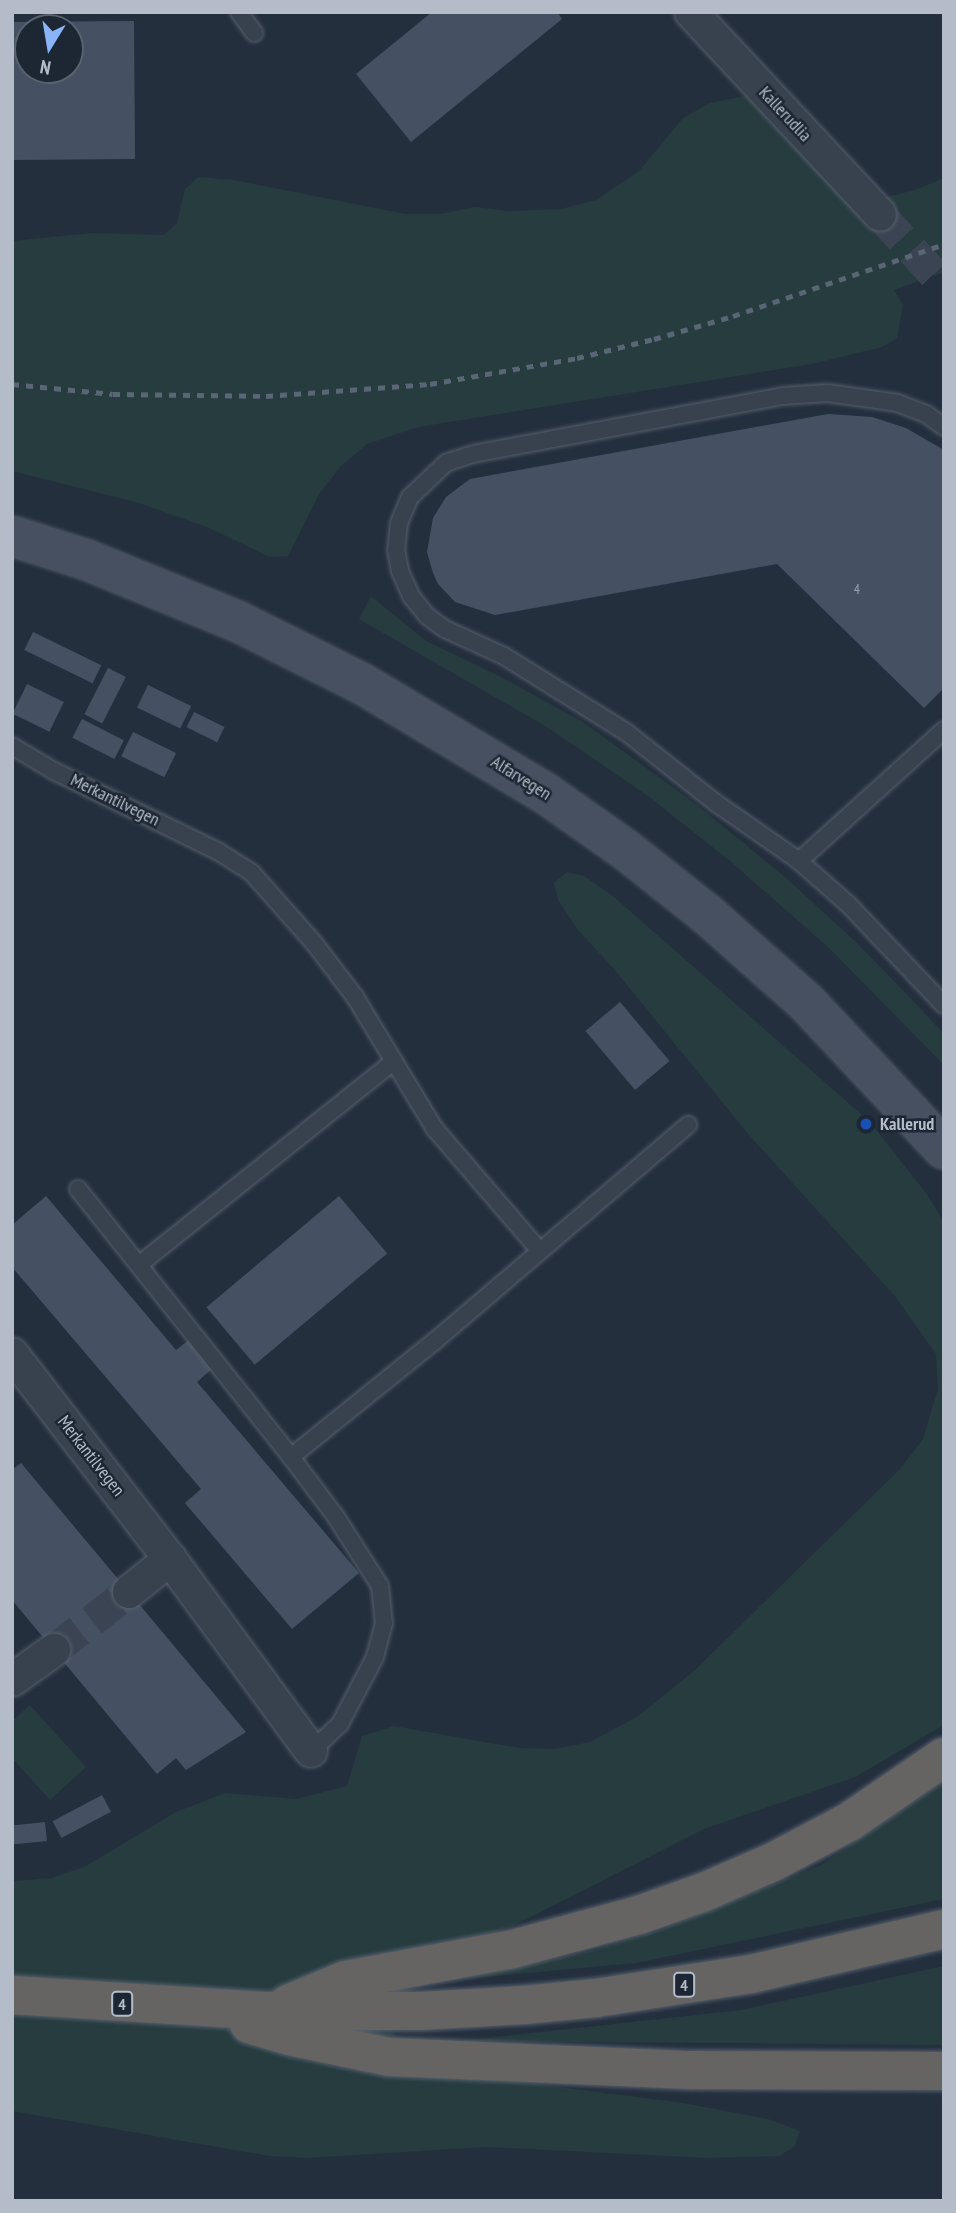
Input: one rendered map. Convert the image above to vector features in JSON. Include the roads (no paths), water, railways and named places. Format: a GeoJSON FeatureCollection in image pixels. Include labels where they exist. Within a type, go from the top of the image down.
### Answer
{"type":"FeatureCollection","features":[{"type":"Feature","properties":{"kind":"highway"},"geometry":{"type":"LineString","coordinates":[[269,2011],[346,1980],[513,1949],[639,1915],[704,1892],[773,1863],[849,1822],[944,1757]]}},
{"type":"Feature","properties":{"kind":"highway","name":"4"},"geometry":{"type":"LineString","coordinates":[[12,1995],[269,2011],[420,2011],[596,1998],[751,1974],[944,1929]]}},
{"type":"Feature","properties":{"kind":"highway"},"geometry":{"type":"LineString","coordinates":[[197,2008],[293,2037],[390,2057],[691,2070],[944,2071]]}},
{"type":"Feature","properties":{"kind":"main road","name":"Alfarvegen"},"geometry":{"type":"LineString","coordinates":[[12,536],[87,560],[239,622],[361,683],[545,793],[626,850],[709,916],[807,1003],[944,1149]]}},
{"type":"Feature","properties":{"kind":"street","name":"Kallerudlia"},"geometry":{"type":"LineString","coordinates":[[695,14],[880,215]]}},
{"type":"Feature","properties":{"kind":"street","name":"Merkantilvegen"},"geometry":{"type":"LineString","coordinates":[[12,1354],[170,1559],[311,1751]]}},
{"type":"Feature","properties":{"kind":"street"},"geometry":{"type":"LineString","coordinates":[[129,1592],[170,1559]]}},
{"type":"Feature","properties":{"kind":"street"},"geometry":{"type":"LineString","coordinates":[[12,1680],[54,1650]]}},
{"type":"Feature","properties":{"kind":"lane"},"geometry":{"type":"LineString","coordinates":[[239,12],[254,33]]}},
{"type":"Feature","properties":{"kind":"lane"},"geometry":{"type":"LineString","coordinates":[[944,427],[926,414],[898,403],[828,393],[783,396],[473,454],[446,463],[410,497],[399,523],[396,550],[400,571],[411,596],[428,616],[445,629],[504,656],[626,732],[716,803],[799,861],[848,904],[944,1005]]}},
{"type":"Feature","properties":{"kind":"lane"},"geometry":{"type":"LineString","coordinates":[[799,861],[944,730]]}},
{"type":"Feature","properties":{"kind":"lane","name":"Merkantilvegen"},"geometry":{"type":"LineString","coordinates":[[12,746],[54,771],[219,852],[251,873],[314,943],[355,997],[435,1129],[540,1251]]}},
{"type":"Feature","properties":{"kind":"lane"},"geometry":{"type":"LineString","coordinates":[[140,1264],[394,1061]]}},
{"type":"Feature","properties":{"kind":"lane"},"geometry":{"type":"LineString","coordinates":[[291,1457],[688,1125]]}},
{"type":"Feature","properties":{"kind":"lane"},"geometry":{"type":"LineString","coordinates":[[78,1189],[291,1457],[336,1517],[380,1586],[384,1623],[375,1657],[340,1724],[311,1751]]}},
{"type":"Feature","properties":{"kind":"tunnel"},"geometry":{"type":"LineString","coordinates":[[880,215],[944,285]]}},
{"type":"Feature","properties":{"kind":"tunnel"},"geometry":{"type":"LineString","coordinates":[[54,1650],[129,1592]]}},
{"type":"Feature","properties":{"kind":"railway"},"geometry":{"type":"LineString","coordinates":[[12,384],[113,394],[266,396],[430,384],[577,358],[654,339],[733,316],[944,244]]}},
{"type":"Feature","properties":{"kind":"place","name":"Kallerud"},"geometry":{"type":"Point","coordinates":[866,1124]}}]}
